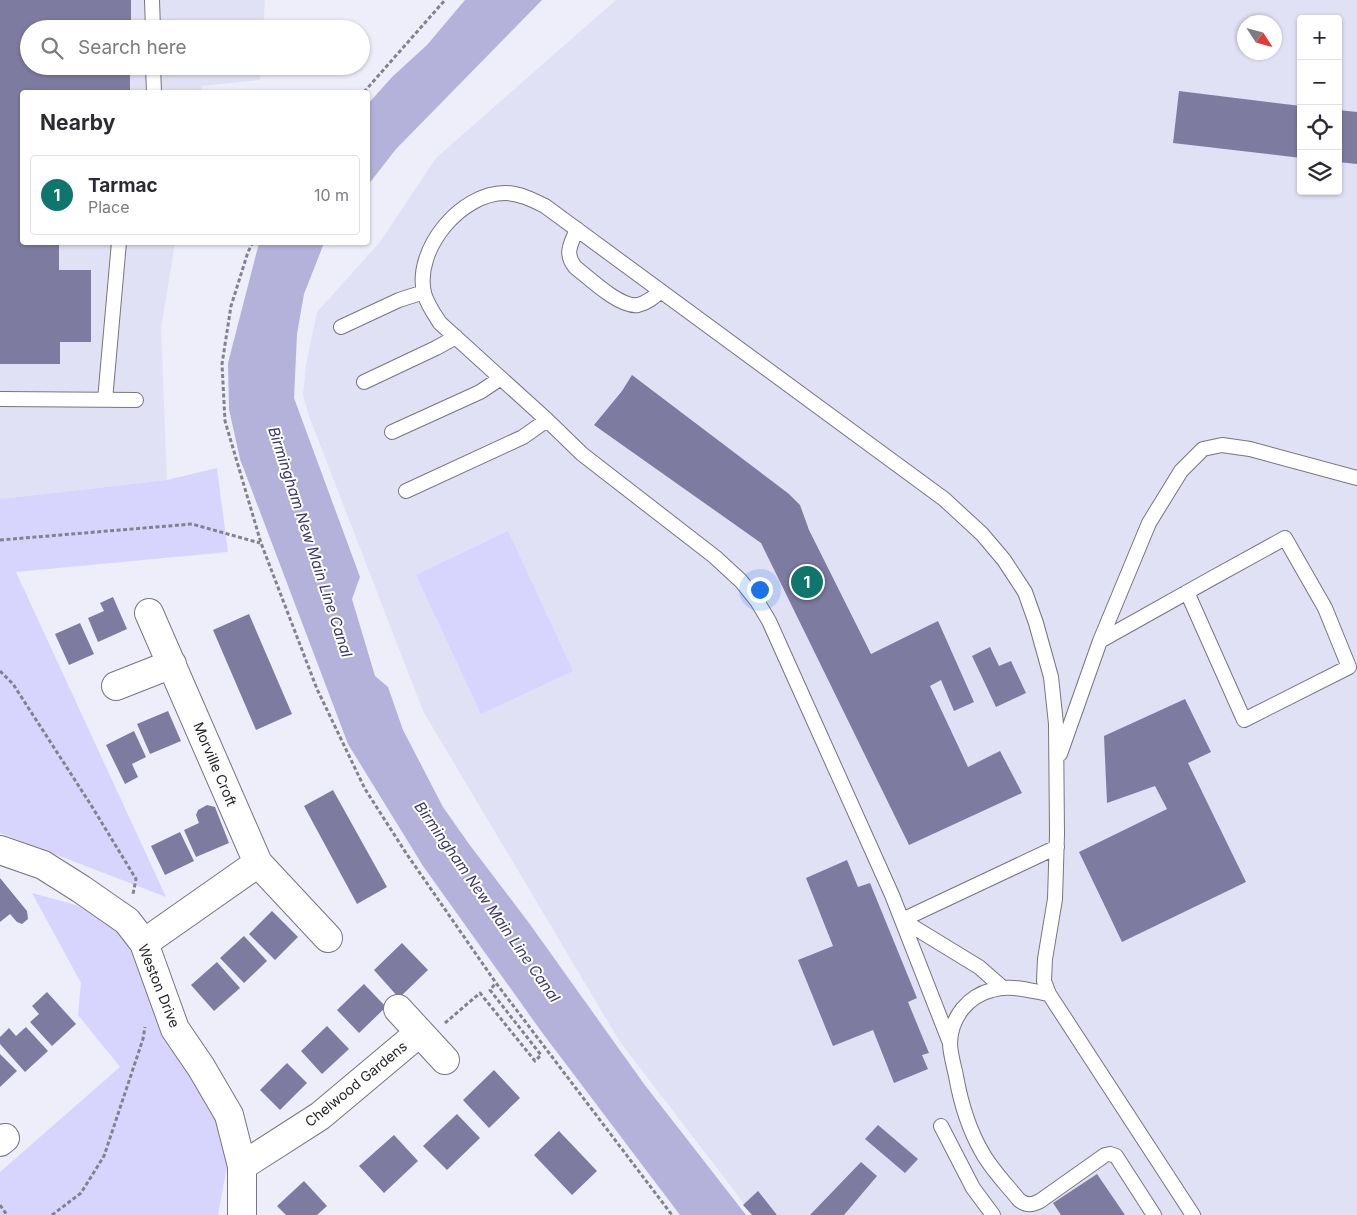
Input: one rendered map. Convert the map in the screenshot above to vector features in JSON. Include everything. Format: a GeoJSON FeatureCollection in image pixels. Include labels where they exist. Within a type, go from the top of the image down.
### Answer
{"type":"FeatureCollection","features":[{"type":"Feature","properties":{"kind":"street","name":"Morville Croft"},"geometry":{"type":"LineString","coordinates":[[149,613],[258,863],[328,938]]}},
{"type":"Feature","properties":{"kind":"street"},"geometry":{"type":"LineString","coordinates":[[116,686],[172,664]]}},
{"type":"Feature","properties":{"kind":"street","name":"Weston Drive"},"geometry":{"type":"LineString","coordinates":[[0,850],[43,865],[103,903],[127,921],[144,943],[175,1029],[201,1067],[229,1115],[242,1166],[242,1215]]}},
{"type":"Feature","properties":{"kind":"street"},"geometry":{"type":"LineString","coordinates":[[144,943],[258,863]]}},
{"type":"Feature","properties":{"kind":"street","name":"Chelwood Gardens"},"geometry":{"type":"LineString","coordinates":[[398,1009],[444,1060]]}},
{"type":"Feature","properties":{"kind":"street","name":"Chelwood Gardens"},"geometry":{"type":"LineString","coordinates":[[242,1166],[320,1116],[422,1036]]}},
{"type":"Feature","properties":{"kind":"lane"},"geometry":{"type":"LineString","coordinates":[[152,0],[153,20]]}},
{"type":"Feature","properties":{"kind":"lane"},"geometry":{"type":"LineString","coordinates":[[153,75],[154,90]]}},
{"type":"Feature","properties":{"kind":"lane"},"geometry":{"type":"LineString","coordinates":[[1154,1215],[1116,1156],[1105,1155],[1040,1201],[1024,1205],[983,1155],[962,1108],[950,1043],[902,920],[769,621],[757,601],[715,557],[582,454],[440,323],[430,308],[424,292],[424,267],[431,246],[442,229],[471,202],[505,193],[528,197],[545,206],[944,499],[982,534],[1004,560],[1024,592],[1036,623],[1051,678],[1056,724],[1057,847],[1055,899],[1045,959],[1044,981],[1048,994],[1193,1215]]}},
{"type":"Feature","properties":{"kind":"lane"},"geometry":{"type":"LineString","coordinates":[[577,229],[569,248],[570,260],[575,267],[624,304],[637,305],[648,301],[661,291]]}},
{"type":"Feature","properties":{"kind":"lane"},"geometry":{"type":"LineString","coordinates":[[105,400],[119,245]]}},
{"type":"Feature","properties":{"kind":"lane"},"geometry":{"type":"LineString","coordinates":[[341,327],[399,300],[424,292]]}},
{"type":"Feature","properties":{"kind":"lane"},"geometry":{"type":"LineString","coordinates":[[364,382],[456,337]]}},
{"type":"Feature","properties":{"kind":"lane"},"geometry":{"type":"LineString","coordinates":[[392,432],[480,392],[501,378]]}},
{"type":"Feature","properties":{"kind":"lane"},"geometry":{"type":"LineString","coordinates":[[0,399],[136,400]]}},
{"type":"Feature","properties":{"kind":"lane"},"geometry":{"type":"LineString","coordinates":[[406,491],[523,437],[547,420]]}},
{"type":"Feature","properties":{"kind":"lane"},"geometry":{"type":"LineString","coordinates":[[1057,764],[1100,641],[1149,523],[1181,470],[1203,450],[1222,445],[1250,449],[1357,478]]}},
{"type":"Feature","properties":{"kind":"lane"},"geometry":{"type":"LineString","coordinates":[[1100,641],[1187,592],[1285,538],[1325,608],[1349,667],[1244,720],[1187,592]]}},
{"type":"Feature","properties":{"kind":"lane"},"geometry":{"type":"LineString","coordinates":[[902,920],[1057,847]]}},
{"type":"Feature","properties":{"kind":"lane"},"geometry":{"type":"LineString","coordinates":[[902,920],[979,967],[1003,988]]}},
{"type":"Feature","properties":{"kind":"lane"},"geometry":{"type":"LineString","coordinates":[[950,1043],[954,1023],[962,1008],[976,996],[993,989],[1003,988],[1048,994]]}},
{"type":"Feature","properties":{"kind":"lane"},"geometry":{"type":"LineString","coordinates":[[941,1126],[973,1188],[993,1215]]}},
{"type":"Feature","properties":{"kind":"path"},"geometry":{"type":"LineString","coordinates":[[366,90],[446,0]]}},
{"type":"Feature","properties":{"kind":"path"},"geometry":{"type":"LineString","coordinates":[[252,245],[230,306],[222,364],[225,421],[261,543],[317,688],[366,789],[406,854],[496,983],[672,1215]]}},
{"type":"Feature","properties":{"kind":"path"},"geometry":{"type":"LineString","coordinates":[[0,540],[192,524],[261,543]]}},
{"type":"Feature","properties":{"kind":"path"},"geometry":{"type":"LineString","coordinates":[[0,671],[18,692],[136,879],[127,921]]}},
{"type":"Feature","properties":{"kind":"path"},"geometry":{"type":"LineString","coordinates":[[422,1036],[480,993],[535,1062],[542,1055],[490,990],[496,983]]}},
{"type":"Feature","properties":{"kind":"path"},"geometry":{"type":"LineString","coordinates":[[52,1215],[81,1193],[104,1156],[144,1039],[146,1020]]}},
{"type":"Feature","properties":{"kind":"path"},"geometry":{"type":"LineString","coordinates":[[0,1205],[7,1215]]}},
{"type":"Feature","properties":{"kind":"shaded area"},"geometry":{"type":"Polygon","coordinates":[[[0,0],[265,0],[264,20],[20,20],[20,75],[260,75],[260,80],[202,86],[201,90],[20,90],[20,245],[175,245],[161,328],[167,480],[0,499],[0,0]]]}},
{"type":"Feature","properties":{"kind":"shaded area"},"geometry":{"type":"Polygon","coordinates":[[[616,0],[1357,0],[1357,1215],[753,1215],[620,1042],[423,711],[309,416],[303,395],[306,365],[317,312],[380,242],[436,158],[616,0]]]}},
{"type":"Feature","properties":{"kind":"shaded area"},"geometry":{"type":"Polygon","coordinates":[[[217,468],[228,552],[16,572],[166,897],[0,833],[0,499],[167,480],[217,468]]]}},
{"type":"Feature","properties":{"kind":"shaded area"},"geometry":{"type":"Polygon","coordinates":[[[508,531],[573,671],[481,714],[416,575],[508,531]]]}},
{"type":"Feature","properties":{"kind":"shaded area"},"geometry":{"type":"Polygon","coordinates":[[[32,893],[76,905],[127,934],[208,1099],[230,1150],[218,1215],[0,1215],[0,1172],[120,1067],[78,1015],[81,983],[32,893]]]}},
{"type":"Feature","properties":{"kind":"water"},"geometry":{"type":"Polygon","coordinates":[[[465,0],[542,0],[396,149],[370,182],[370,102],[392,77],[427,45],[465,0]]]}},
{"type":"Feature","properties":{"kind":"water","name":"Birmingham New Main Line Canal"},"geometry":{"type":"Polygon","coordinates":[[[258,245],[323,245],[304,294],[297,334],[294,398],[360,577],[352,599],[375,676],[388,687],[403,730],[443,807],[644,1084],[746,1215],[680,1215],[541,1031],[423,866],[348,744],[240,459],[229,409],[228,363],[258,245]]]}},
{"type":"Feature","properties":{"kind":"building"},"geometry":{"type":"Polygon","coordinates":[[[0,0],[131,0],[131,20],[20,20],[20,75],[130,75],[130,90],[20,90],[20,245],[59,245],[59,270],[91,270],[91,342],[60,342],[60,364],[0,364],[0,0]]]}},
{"type":"Feature","properties":{"kind":"building"},"geometry":{"type":"Polygon","coordinates":[[[1179,91],[1297,106],[1297,158],[1173,143],[1179,91]]]}},
{"type":"Feature","properties":{"kind":"building"},"geometry":{"type":"Polygon","coordinates":[[[1342,110],[1357,112],[1357,164],[1342,162],[1342,110]]]}},
{"type":"Feature","properties":{"kind":"building"},"geometry":{"type":"Polygon","coordinates":[[[632,375],[789,494],[800,505],[809,530],[871,654],[938,621],[974,702],[954,711],[941,680],[930,686],[968,767],[1000,751],[1022,793],[909,845],[761,543],[594,425],[622,391],[632,375]]]}},
{"type":"Feature","properties":{"kind":"building"},"geometry":{"type":"Polygon","coordinates":[[[113,597],[127,629],[98,642],[88,618],[104,611],[100,603],[113,597]]]}},
{"type":"Feature","properties":{"kind":"building"},"geometry":{"type":"Polygon","coordinates":[[[249,614],[292,714],[256,730],[213,630],[249,614]]]}},
{"type":"Feature","properties":{"kind":"building"},"geometry":{"type":"Polygon","coordinates":[[[80,623],[94,654],[69,665],[55,634],[80,623]]]}},
{"type":"Feature","properties":{"kind":"building"},"geometry":{"type":"Polygon","coordinates":[[[990,647],[999,666],[1011,661],[1026,693],[996,707],[972,656],[990,647]]]}},
{"type":"Feature","properties":{"kind":"building"},"geometry":{"type":"Polygon","coordinates":[[[1185,699],[1211,752],[1188,763],[1246,882],[1122,942],[1079,852],[1167,809],[1155,786],[1107,803],[1104,736],[1185,699]]]}},
{"type":"Feature","properties":{"kind":"building"},"geometry":{"type":"Polygon","coordinates":[[[168,711],[181,741],[150,754],[137,724],[168,711]]]}},
{"type":"Feature","properties":{"kind":"building"},"geometry":{"type":"Polygon","coordinates":[[[134,731],[146,757],[132,764],[138,777],[125,784],[106,745],[134,731]]]}},
{"type":"Feature","properties":{"kind":"building"},"geometry":{"type":"Polygon","coordinates":[[[333,790],[387,887],[357,904],[304,806],[333,790]]]}},
{"type":"Feature","properties":{"kind":"building"},"geometry":{"type":"Polygon","coordinates":[[[207,805],[215,807],[229,843],[196,857],[184,830],[199,823],[196,815],[198,810],[207,805]]]}},
{"type":"Feature","properties":{"kind":"building"},"geometry":{"type":"Polygon","coordinates":[[[180,832],[194,861],[165,875],[151,846],[180,832]]]}},
{"type":"Feature","properties":{"kind":"building"},"geometry":{"type":"Polygon","coordinates":[[[847,860],[858,887],[870,883],[917,998],[908,1002],[929,1053],[922,1055],[928,1069],[894,1083],[873,1030],[833,1046],[798,960],[833,946],[806,878],[847,860]]]}},
{"type":"Feature","properties":{"kind":"building"},"geometry":{"type":"Polygon","coordinates":[[[0,878],[27,911],[28,919],[22,924],[17,922],[10,914],[0,922],[0,878]]]}},
{"type":"Feature","properties":{"kind":"building"},"geometry":{"type":"Polygon","coordinates":[[[272,911],[298,937],[275,960],[249,934],[272,911]]]}},
{"type":"Feature","properties":{"kind":"building"},"geometry":{"type":"Polygon","coordinates":[[[244,936],[267,961],[244,983],[220,958],[244,936]]]}},
{"type":"Feature","properties":{"kind":"building"},"geometry":{"type":"Polygon","coordinates":[[[402,943],[428,970],[399,998],[374,970],[402,943]]]}},
{"type":"Feature","properties":{"kind":"building"},"geometry":{"type":"Polygon","coordinates":[[[217,962],[240,988],[214,1011],[191,985],[217,962]]]}},
{"type":"Feature","properties":{"kind":"building"},"geometry":{"type":"Polygon","coordinates":[[[364,984],[386,1007],[359,1033],[337,1010],[364,984]]]}},
{"type":"Feature","properties":{"kind":"building"},"geometry":{"type":"Polygon","coordinates":[[[47,992],[76,1024],[52,1046],[30,1022],[39,1014],[32,1006],[47,992]]]}},
{"type":"Feature","properties":{"kind":"building"},"geometry":{"type":"Polygon","coordinates":[[[327,1026],[349,1049],[322,1074],[301,1051],[327,1026]]]}},
{"type":"Feature","properties":{"kind":"building"},"geometry":{"type":"Polygon","coordinates":[[[26,1027],[48,1051],[25,1072],[0,1044],[0,1037],[9,1028],[16,1036],[26,1027]]]}},
{"type":"Feature","properties":{"kind":"building"},"geometry":{"type":"Polygon","coordinates":[[[0,1054],[17,1071],[0,1087],[0,1054]]]}},
{"type":"Feature","properties":{"kind":"building"},"geometry":{"type":"Polygon","coordinates":[[[287,1063],[307,1083],[280,1110],[260,1090],[287,1063]]]}},
{"type":"Feature","properties":{"kind":"building"},"geometry":{"type":"Polygon","coordinates":[[[494,1070],[520,1098],[489,1128],[463,1100],[494,1070]]]}},
{"type":"Feature","properties":{"kind":"building"},"geometry":{"type":"Polygon","coordinates":[[[457,1114],[480,1138],[447,1170],[423,1146],[457,1114]]]}},
{"type":"Feature","properties":{"kind":"building"},"geometry":{"type":"Polygon","coordinates":[[[878,1125],[918,1159],[905,1173],[865,1139],[878,1125]]]}},
{"type":"Feature","properties":{"kind":"building"},"geometry":{"type":"Polygon","coordinates":[[[559,1131],[597,1171],[572,1195],[534,1155],[559,1131]]]}},
{"type":"Feature","properties":{"kind":"building"},"geometry":{"type":"Polygon","coordinates":[[[394,1135],[418,1161],[384,1193],[359,1166],[394,1135]]]}},
{"type":"Feature","properties":{"kind":"building"},"geometry":{"type":"Polygon","coordinates":[[[861,1162],[877,1176],[844,1215],[810,1215],[861,1162]]]}},
{"type":"Feature","properties":{"kind":"building"},"geometry":{"type":"Polygon","coordinates":[[[1097,1174],[1125,1215],[1061,1215],[1053,1203],[1097,1174]]]}},
{"type":"Feature","properties":{"kind":"building"},"geometry":{"type":"Polygon","coordinates":[[[304,1181],[327,1206],[317,1215],[286,1215],[277,1206],[304,1181]]]}},
{"type":"Feature","properties":{"kind":"building"},"geometry":{"type":"Polygon","coordinates":[[[758,1191],[777,1215],[752,1215],[743,1205],[758,1191]]]}},
{"type":"Feature","properties":{"kind":"place","name":"Tarmac"},"geometry":{"type":"Point","coordinates":[807,582]}}]}
